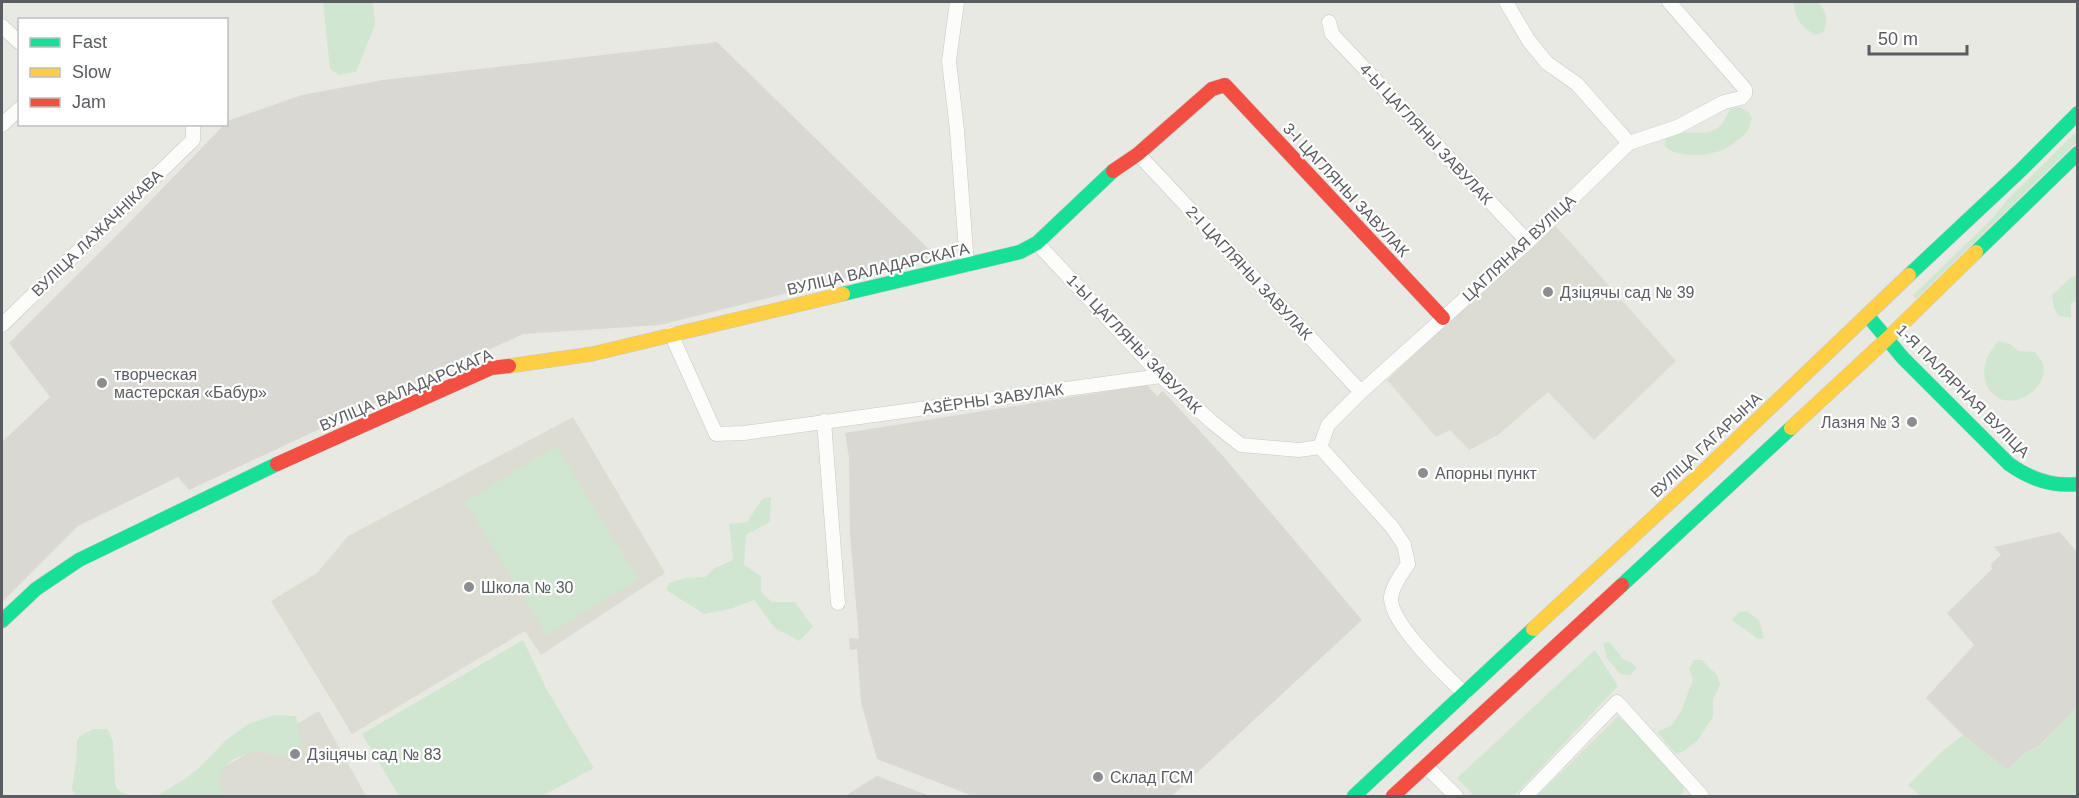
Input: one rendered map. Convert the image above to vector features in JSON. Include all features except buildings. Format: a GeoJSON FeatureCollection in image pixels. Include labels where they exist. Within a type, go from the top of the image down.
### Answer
{"type":"FeatureCollection","features":[{"type":"Feature","properties":{"kind":"street"},"geometry":{"type":"LineString","coordinates":[[957,2],[949,61],[957,130],[967,265]]}},
{"type":"Feature","properties":{"kind":"street"},"geometry":{"type":"LineString","coordinates":[[1506,2],[1529,40],[1547,63],[1577,84],[1629,143]]}},
{"type":"Feature","properties":{"kind":"street","name":"ЦАГЛЯНАЯ ВУЛІЦА"},"geometry":{"type":"LineString","coordinates":[[1320,447],[1328,425],[1360,392],[1528,242],[1629,143],[1677,127],[1724,102],[1741,98],[1745,94],[1744,89],[1669,2]]}},
{"type":"Feature","properties":{"kind":"street","name":"4-Ы ЦАГЛЯНЫ ЗАВУЛАК"},"geometry":{"type":"LineString","coordinates":[[1329,22],[1332,34],[1528,242]]}},
{"type":"Feature","properties":{"kind":"street"},"geometry":{"type":"LineString","coordinates":[[2,26],[18,41]]}},
{"type":"Feature","properties":{"kind":"street","name":"ВУЛІЦА ВАЛАДАРСКАГА"},"geometry":{"type":"LineString","coordinates":[[2,621],[36,589],[79,560],[119,538],[286,459],[491,368],[592,354],[1020,252],[1036,243],[1113,171],[1138,154],[1212,89],[1225,85]]}},
{"type":"Feature","properties":{"kind":"street","name":"3-І ЦАГЛЯНЫ ЗАВУЛАК"},"geometry":{"type":"LineString","coordinates":[[1225,85],[1443,318]]}},
{"type":"Feature","properties":{"kind":"street"},"geometry":{"type":"LineString","coordinates":[[2,125],[18,110]]}},
{"type":"Feature","properties":{"kind":"street","name":"ВУЛІЦА ГАГАРЫНА"},"geometry":{"type":"LineString","coordinates":[[1354,796],[1465,694],[2078,114]]}},
{"type":"Feature","properties":{"kind":"street","name":"ВУЛІЦА ЛАЖАЧНІКАВА"},"geometry":{"type":"LineString","coordinates":[[2,325],[193,140],[193,126]]}},
{"type":"Feature","properties":{"kind":"street"},"geometry":{"type":"LineString","coordinates":[[1393,796],[1887,339],[2078,153]]}},
{"type":"Feature","properties":{"kind":"street","name":"2-І ЦАГЛЯНЫ ЗАВУЛАК"},"geometry":{"type":"LineString","coordinates":[[1138,154],[1360,392]]}},
{"type":"Feature","properties":{"kind":"street","name":"1-Ы ЦАГЛЯНЫ ЗАВУЛАК"},"geometry":{"type":"LineString","coordinates":[[1036,243],[1161,376],[1241,445],[1299,450],[1320,447]]}},
{"type":"Feature","properties":{"kind":"street","name":"1-Я ПАЛЯРНАЯ ВУЛІЦА"},"geometry":{"type":"LineString","coordinates":[[1867,315],[1903,358],[2009,464],[2021,473],[2046,483],[2078,484]]}},
{"type":"Feature","properties":{"kind":"street","name":"АЗЁРНЫ ЗАВУЛАК"},"geometry":{"type":"LineString","coordinates":[[671,334],[716,434],[744,433],[1161,376]]}},
{"type":"Feature","properties":{"kind":"street"},"geometry":{"type":"LineString","coordinates":[[824,421],[838,603]]}},
{"type":"Feature","properties":{"kind":"street"},"geometry":{"type":"LineString","coordinates":[[1320,447],[1392,526],[1404,545],[1408,564],[1398,579],[1391,597],[1393,611],[1401,625],[1465,694]]}},
{"type":"Feature","properties":{"kind":"street"},"geometry":{"type":"LineString","coordinates":[[1586,580],[1605,601]]}},
{"type":"Feature","properties":{"kind":"street"},"geometry":{"type":"LineString","coordinates":[[1526,796],[1617,702],[1701,796]]}},
{"type":"Feature","properties":{"kind":"street"},"geometry":{"type":"LineString","coordinates":[[1426,766],[1456,796]]}},
{"type":"Feature","properties":{"kind":"shaded area"},"geometry":{"type":"Polygon","coordinates":[[[717,42],[936,256],[660,325],[523,334],[189,490],[178,477],[78,526],[2,602],[2,442],[50,397],[9,343],[223,126],[228,126],[228,121],[302,95],[383,80],[717,42]]]}},
{"type":"Feature","properties":{"kind":"shaded area","name":"Дзіцячы сад № 39"},"geometry":{"type":"Polygon","coordinates":[[[1554,224],[1676,361],[1594,440],[1548,392],[1498,435],[1469,450],[1450,430],[1436,437],[1387,380],[1554,224]]]}},
{"type":"Feature","properties":{"kind":"shaded area"},"geometry":{"type":"Polygon","coordinates":[[[1147,385],[1157,396],[1163,391],[1222,455],[1362,620],[1172,796],[973,796],[877,759],[861,702],[857,649],[850,650],[849,638],[859,639],[850,534],[849,458],[845,433],[1147,385]]]}},
{"type":"Feature","properties":{"kind":"shaded area","name":"Школа № 30"},"geometry":{"type":"Polygon","coordinates":[[[573,417],[665,573],[541,655],[525,631],[352,734],[271,601],[317,573],[348,536],[573,417]]]}},
{"type":"Feature","properties":{"kind":"shaded area"},"geometry":{"type":"Polygon","coordinates":[[[2060,532],[2077,552],[2077,708],[2038,747],[2025,753],[2007,770],[1963,735],[1926,698],[1974,645],[1947,613],[1992,569],[1991,564],[2001,555],[1994,547],[2060,532]]]}},
{"type":"Feature","properties":{"kind":"shaded area","name":"Дзіцячы сад № 83"},"geometry":{"type":"Polygon","coordinates":[[[319,711],[366,796],[175,796],[319,711]]]}},
{"type":"Feature","properties":{"kind":"shaded area"},"geometry":{"type":"Polygon","coordinates":[[[877,776],[930,796],[845,796],[877,776]]]}},
{"type":"Feature","properties":{"kind":"green space"},"geometry":{"type":"Polygon","coordinates":[[[323,2],[373,2],[375,25],[356,72],[339,75],[330,69],[323,2]]]}},
{"type":"Feature","properties":{"kind":"green space"},"geometry":{"type":"Polygon","coordinates":[[[1793,2],[1818,2],[1826,16],[1824,32],[1815,35],[1805,28],[1797,17],[1793,2]]]}},
{"type":"Feature","properties":{"kind":"green space"},"geometry":{"type":"Polygon","coordinates":[[[1739,107],[1749,112],[1752,118],[1750,127],[1742,137],[1723,150],[1691,155],[1676,153],[1665,146],[1665,139],[1671,135],[1715,130],[1723,122],[1730,109],[1739,107]]]}},
{"type":"Feature","properties":{"kind":"green space"},"geometry":{"type":"Polygon","coordinates":[[[2077,131],[2077,142],[1916,299],[1913,295],[1992,219],[2008,199],[2077,131]]]}},
{"type":"Feature","properties":{"kind":"green space"},"geometry":{"type":"Polygon","coordinates":[[[2077,276],[2077,301],[2071,303],[2071,318],[2059,316],[2054,308],[2052,295],[2071,277],[2077,276]]]}},
{"type":"Feature","properties":{"kind":"green space"},"geometry":{"type":"Polygon","coordinates":[[[1998,341],[2010,344],[2019,351],[2035,352],[2042,362],[2044,373],[2040,383],[2025,397],[2005,400],[1996,397],[1988,388],[1984,375],[1985,364],[1998,341]]]}},
{"type":"Feature","properties":{"kind":"green space"},"geometry":{"type":"Polygon","coordinates":[[[556,446],[638,579],[547,635],[465,502],[556,446]]]}},
{"type":"Feature","properties":{"kind":"green space"},"geometry":{"type":"Polygon","coordinates":[[[771,497],[770,522],[746,535],[744,565],[761,576],[761,592],[772,602],[795,602],[813,627],[799,641],[775,628],[754,600],[730,609],[704,614],[666,590],[669,583],[685,578],[705,577],[715,568],[733,560],[729,524],[747,522],[762,499],[771,497]]]}},
{"type":"Feature","properties":{"kind":"green space"},"geometry":{"type":"Polygon","coordinates":[[[1747,611],[1759,620],[1764,638],[1758,639],[1732,620],[1739,612],[1747,611]]]}},
{"type":"Feature","properties":{"kind":"green space"},"geometry":{"type":"Polygon","coordinates":[[[523,640],[547,690],[594,768],[542,796],[399,796],[362,734],[523,640]]]}},
{"type":"Feature","properties":{"kind":"green space"},"geometry":{"type":"Polygon","coordinates":[[[1609,642],[1624,660],[1637,668],[1630,675],[1620,674],[1607,658],[1603,643],[1609,642]]]}},
{"type":"Feature","properties":{"kind":"green space"},"geometry":{"type":"Polygon","coordinates":[[[1595,650],[1618,686],[1514,796],[1474,796],[1457,778],[1595,650]]]}},
{"type":"Feature","properties":{"kind":"green space"},"geometry":{"type":"Polygon","coordinates":[[[1694,660],[1702,660],[1717,675],[1720,685],[1713,699],[1713,717],[1697,741],[1676,754],[1657,732],[1672,725],[1681,711],[1693,680],[1689,669],[1694,660]]]}},
{"type":"Feature","properties":{"kind":"green space"},"geometry":{"type":"Polygon","coordinates":[[[2077,708],[2077,796],[1920,796],[1908,785],[1939,754],[1963,735],[2007,770],[2025,753],[2039,747],[2077,708]]]}},
{"type":"Feature","properties":{"kind":"green space"},"geometry":{"type":"Polygon","coordinates":[[[275,715],[296,716],[301,743],[293,754],[256,752],[233,760],[224,768],[220,776],[223,796],[156,796],[185,779],[225,741],[248,724],[275,715]]]}},
{"type":"Feature","properties":{"kind":"green space"},"geometry":{"type":"Polygon","coordinates":[[[1618,716],[1684,779],[1681,796],[1537,796],[1618,716]]]}},
{"type":"Feature","properties":{"kind":"green space"},"geometry":{"type":"Polygon","coordinates":[[[93,729],[107,729],[113,741],[115,783],[117,789],[128,796],[75,796],[72,788],[77,741],[80,736],[93,729]]]}},
{"type":"Feature","properties":{"kind":"traffic: fast"},"geometry":{"type":"LineString","coordinates":[[1909,275],[2078,113]]}},
{"type":"Feature","properties":{"kind":"traffic: fast"},"geometry":{"type":"LineString","coordinates":[[1976,252],[2078,153]]}},
{"type":"Feature","properties":{"kind":"traffic: fast"},"geometry":{"type":"LineString","coordinates":[[843,294],[1020,252],[1037,243],[1113,171]]}},
{"type":"Feature","properties":{"kind":"traffic: fast"},"geometry":{"type":"LineString","coordinates":[[1867,315],[1903,358],[2009,464],[2042,481],[2068,485],[2078,484]]}},
{"type":"Feature","properties":{"kind":"traffic: fast"},"geometry":{"type":"LineString","coordinates":[[1622,585],[1791,428]]}},
{"type":"Feature","properties":{"kind":"traffic: fast"},"geometry":{"type":"LineString","coordinates":[[2,621],[36,589],[79,560],[277,464]]}},
{"type":"Feature","properties":{"kind":"traffic: fast"},"geometry":{"type":"LineString","coordinates":[[1354,796],[1533,629]]}},
{"type":"Feature","properties":{"kind":"traffic: slow"},"geometry":{"type":"LineString","coordinates":[[1791,428],[1976,252]]}},
{"type":"Feature","properties":{"kind":"traffic: slow"},"geometry":{"type":"LineString","coordinates":[[1533,629],[1709,466],[1909,275]]}},
{"type":"Feature","properties":{"kind":"traffic: slow"},"geometry":{"type":"LineString","coordinates":[[509,366],[592,354],[843,294]]}},
{"type":"Feature","properties":{"kind":"traffic: jam"},"geometry":{"type":"LineString","coordinates":[[1113,171],[1138,154],[1212,89],[1225,85],[1443,318]]}},
{"type":"Feature","properties":{"kind":"traffic: jam"},"geometry":{"type":"LineString","coordinates":[[277,464],[491,368],[509,366]]}},
{"type":"Feature","properties":{"kind":"traffic: jam"},"geometry":{"type":"LineString","coordinates":[[1393,796],[1622,585]]}},
{"type":"Feature","properties":{"kind":"place","name":"Дзіцячы сад № 39"},"geometry":{"type":"Point","coordinates":[1548,292]}},
{"type":"Feature","properties":{"kind":"place","name":"творческая мастерская «Бабур»"},"geometry":{"type":"Point","coordinates":[102,383]}},
{"type":"Feature","properties":{"kind":"place","name":"Лазня № 3"},"geometry":{"type":"Point","coordinates":[1912,422]}},
{"type":"Feature","properties":{"kind":"place","name":"Апорны пункт"},"geometry":{"type":"Point","coordinates":[1423,473]}},
{"type":"Feature","properties":{"kind":"place","name":"Школа № 30"},"geometry":{"type":"Point","coordinates":[469,587]}},
{"type":"Feature","properties":{"kind":"place","name":"Дзіцячы сад № 83"},"geometry":{"type":"Point","coordinates":[295,754]}},
{"type":"Feature","properties":{"kind":"place","name":"Склад ГСМ"},"geometry":{"type":"Point","coordinates":[1098,777]}}]}
